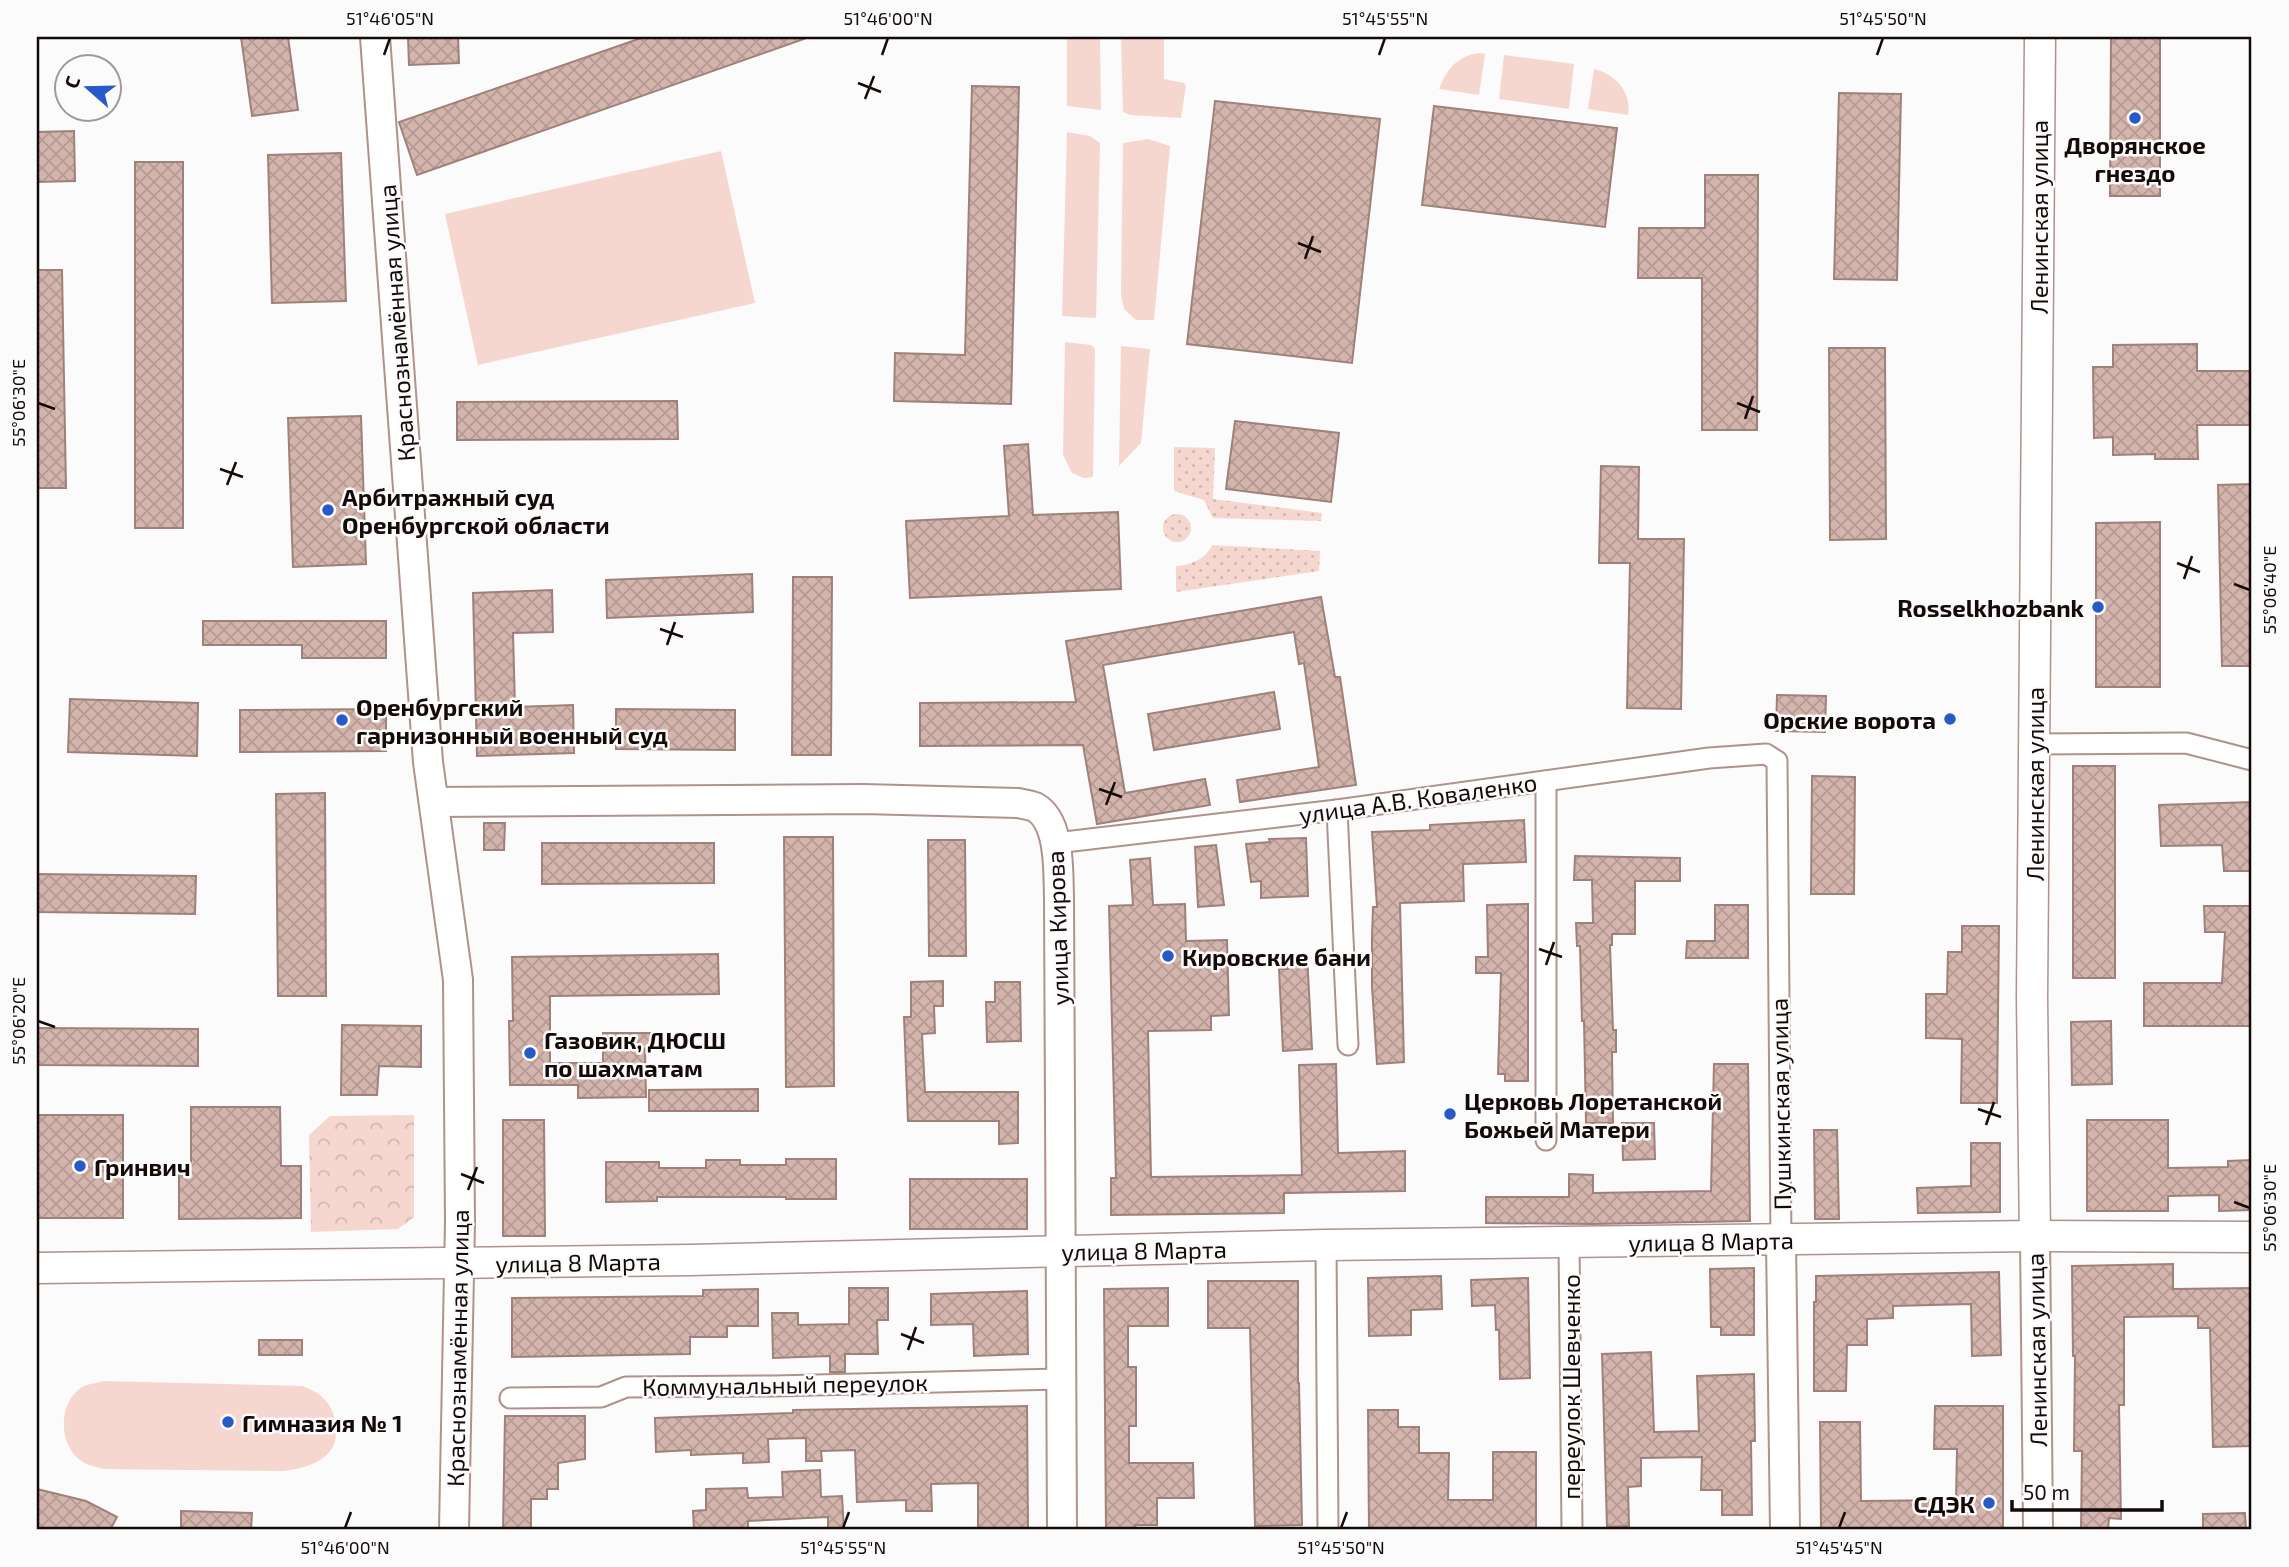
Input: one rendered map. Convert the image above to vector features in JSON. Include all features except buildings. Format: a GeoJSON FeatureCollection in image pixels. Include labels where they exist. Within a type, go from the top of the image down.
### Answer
{"type":"FeatureCollection","features":[{"type":"Feature","properties":{"kind":"main road","name":"Краснознамённая улица"},"geometry":{"type":"LineString","coordinates":[[375,37],[428,762],[458,980],[459,1263],[454,1530]]}},
{"type":"Feature","properties":{"kind":"main road","name":"Ленинская улица"},"geometry":{"type":"LineString","coordinates":[[2038,1530],[2032,998],[2040,37]]}},
{"type":"Feature","properties":{"kind":"main road","name":"улица Кирова"},"geometry":{"type":"LineString","coordinates":[[434,802],[888,799],[1018,803],[1034,807],[1045,816],[1056,844],[1059,898],[1062,1530]]}},
{"type":"Feature","properties":{"kind":"main road","name":"улица 8 Марта"},"geometry":{"type":"LineString","coordinates":[[37,1268],[459,1263],[1326,1245],[2035,1236],[2252,1237]]}},
{"type":"Feature","properties":{"kind":"main road","name":"Пушкинская улица"},"geometry":{"type":"LineString","coordinates":[[1781,1241],[1785,1530]]}},
{"type":"Feature","properties":{"kind":"street"},"geometry":{"type":"LineString","coordinates":[[2034,744],[2186,743],[2252,760]]}},
{"type":"Feature","properties":{"kind":"street","name":"улица А.В. Коваленко"},"geometry":{"type":"LineString","coordinates":[[1056,844],[1337,810],[1709,758],[1766,754],[1777,761]]}},
{"type":"Feature","properties":{"kind":"street","name":"Пушкинская улица"},"geometry":{"type":"LineString","coordinates":[[1777,761],[1781,1241]]}},
{"type":"Feature","properties":{"kind":"street"},"geometry":{"type":"LineString","coordinates":[[1546,781],[1546,1140]]}},
{"type":"Feature","properties":{"kind":"street"},"geometry":{"type":"LineString","coordinates":[[1337,810],[1348,1045]]}},
{"type":"Feature","properties":{"kind":"street","name":"переулок Шевченко"},"geometry":{"type":"LineString","coordinates":[[1569,1243],[1572,1530]]}},
{"type":"Feature","properties":{"kind":"street"},"geometry":{"type":"LineString","coordinates":[[1326,1245],[1328,1530]]}},
{"type":"Feature","properties":{"kind":"street","name":"Коммунальный переулок"},"geometry":{"type":"LineString","coordinates":[[510,1398],[601,1397],[626,1387],[1061,1378]]}},
{"type":"Feature","properties":{"kind":"green space"},"geometry":{"type":"Polygon","coordinates":[[[1067,37],[1100,37],[1101,110],[1067,106],[1067,37]]]}},
{"type":"Feature","properties":{"kind":"green space"},"geometry":{"type":"Polygon","coordinates":[[[1121,37],[1164,37],[1164,79],[1184,83],[1186,86],[1181,118],[1130,115],[1123,112],[1121,37]]]}},
{"type":"Feature","properties":{"kind":"green space"},"geometry":{"type":"Polygon","coordinates":[[[1479,53],[1485,54],[1479,95],[1439,89],[1446,75],[1459,60],[1479,53]]]}},
{"type":"Feature","properties":{"kind":"green space"},"geometry":{"type":"Polygon","coordinates":[[[1504,55],[1574,64],[1569,109],[1499,99],[1504,55]]]}},
{"type":"Feature","properties":{"kind":"green space"},"geometry":{"type":"Polygon","coordinates":[[[1594,69],[1609,75],[1620,85],[1627,99],[1628,115],[1588,109],[1594,69]]]}},
{"type":"Feature","properties":{"kind":"green space"},"geometry":{"type":"Polygon","coordinates":[[[1067,132],[1090,136],[1100,143],[1096,318],[1062,316],[1067,132]]]}},
{"type":"Feature","properties":{"kind":"green space"},"geometry":{"type":"Polygon","coordinates":[[[1148,139],[1170,146],[1154,320],[1136,320],[1124,309],[1121,294],[1123,143],[1148,139]]]}},
{"type":"Feature","properties":{"kind":"green space"},"geometry":{"type":"Polygon","coordinates":[[[721,151],[755,303],[478,365],[445,214],[721,151]]]}},
{"type":"Feature","properties":{"kind":"green space"},"geometry":{"type":"Polygon","coordinates":[[[1065,342],[1091,345],[1095,349],[1093,477],[1084,478],[1072,473],[1063,455],[1065,342]]]}},
{"type":"Feature","properties":{"kind":"green space"},"geometry":{"type":"Polygon","coordinates":[[[1121,346],[1150,349],[1141,443],[1119,466],[1121,346]]]}},
{"type":"Feature","properties":{"kind":"green space"},"geometry":{"type":"Polygon","coordinates":[[[1174,447],[1215,448],[1213,499],[1322,513],[1321,521],[1213,518],[1204,500],[1174,491],[1174,447]]]}},
{"type":"Feature","properties":{"kind":"green space"},"geometry":{"type":"Polygon","coordinates":[[[1177,514],[1187,518],[1191,528],[1187,538],[1177,542],[1167,538],[1163,528],[1167,518],[1177,514]]]}},
{"type":"Feature","properties":{"kind":"green space"},"geometry":{"type":"Polygon","coordinates":[[[1212,545],[1320,551],[1319,571],[1176,592],[1176,566],[1197,560],[1206,554],[1212,545]]]}},
{"type":"Feature","properties":{"kind":"green space"},"geometry":{"type":"Polygon","coordinates":[[[414,1115],[414,1217],[398,1229],[311,1232],[309,1135],[330,1116],[414,1115]]]}},
{"type":"Feature","properties":{"kind":"green space"},"geometry":{"type":"Polygon","coordinates":[[[103,1381],[303,1386],[320,1395],[331,1408],[336,1433],[334,1444],[329,1452],[314,1463],[282,1471],[104,1469],[83,1462],[75,1455],[65,1436],[64,1425],[68,1403],[74,1394],[82,1387],[103,1381]]]}},
{"type":"Feature","properties":{"kind":"place","name":"Дворянское гнездо"},"geometry":{"type":"Point","coordinates":[2135,118]}},
{"type":"Feature","properties":{"kind":"place","name":"Арбитражный суд Оренбургской области"},"geometry":{"type":"Point","coordinates":[328,510]}},
{"type":"Feature","properties":{"kind":"place","name":"Rosselkhozbank"},"geometry":{"type":"Point","coordinates":[2098,607]}},
{"type":"Feature","properties":{"kind":"place","name":"Орские ворота"},"geometry":{"type":"Point","coordinates":[1950,719]}},
{"type":"Feature","properties":{"kind":"place","name":"Оренбургский гарнизонный военный суд"},"geometry":{"type":"Point","coordinates":[342,720]}},
{"type":"Feature","properties":{"kind":"place","name":"Кировские бани"},"geometry":{"type":"Point","coordinates":[1168,956]}},
{"type":"Feature","properties":{"kind":"place","name":"Газовик, ДЮСШ по шахматам"},"geometry":{"type":"Point","coordinates":[530,1053]}},
{"type":"Feature","properties":{"kind":"place","name":"Церковь Лоретанской Божьей Матери"},"geometry":{"type":"Point","coordinates":[1450,1114]}},
{"type":"Feature","properties":{"kind":"place","name":"Гринвич"},"geometry":{"type":"Point","coordinates":[80,1166]}},
{"type":"Feature","properties":{"kind":"place","name":"Гимназия № 1"},"geometry":{"type":"Point","coordinates":[228,1422]}},
{"type":"Feature","properties":{"kind":"place","name":"СДЭК"},"geometry":{"type":"Point","coordinates":[1989,1503]}}]}
